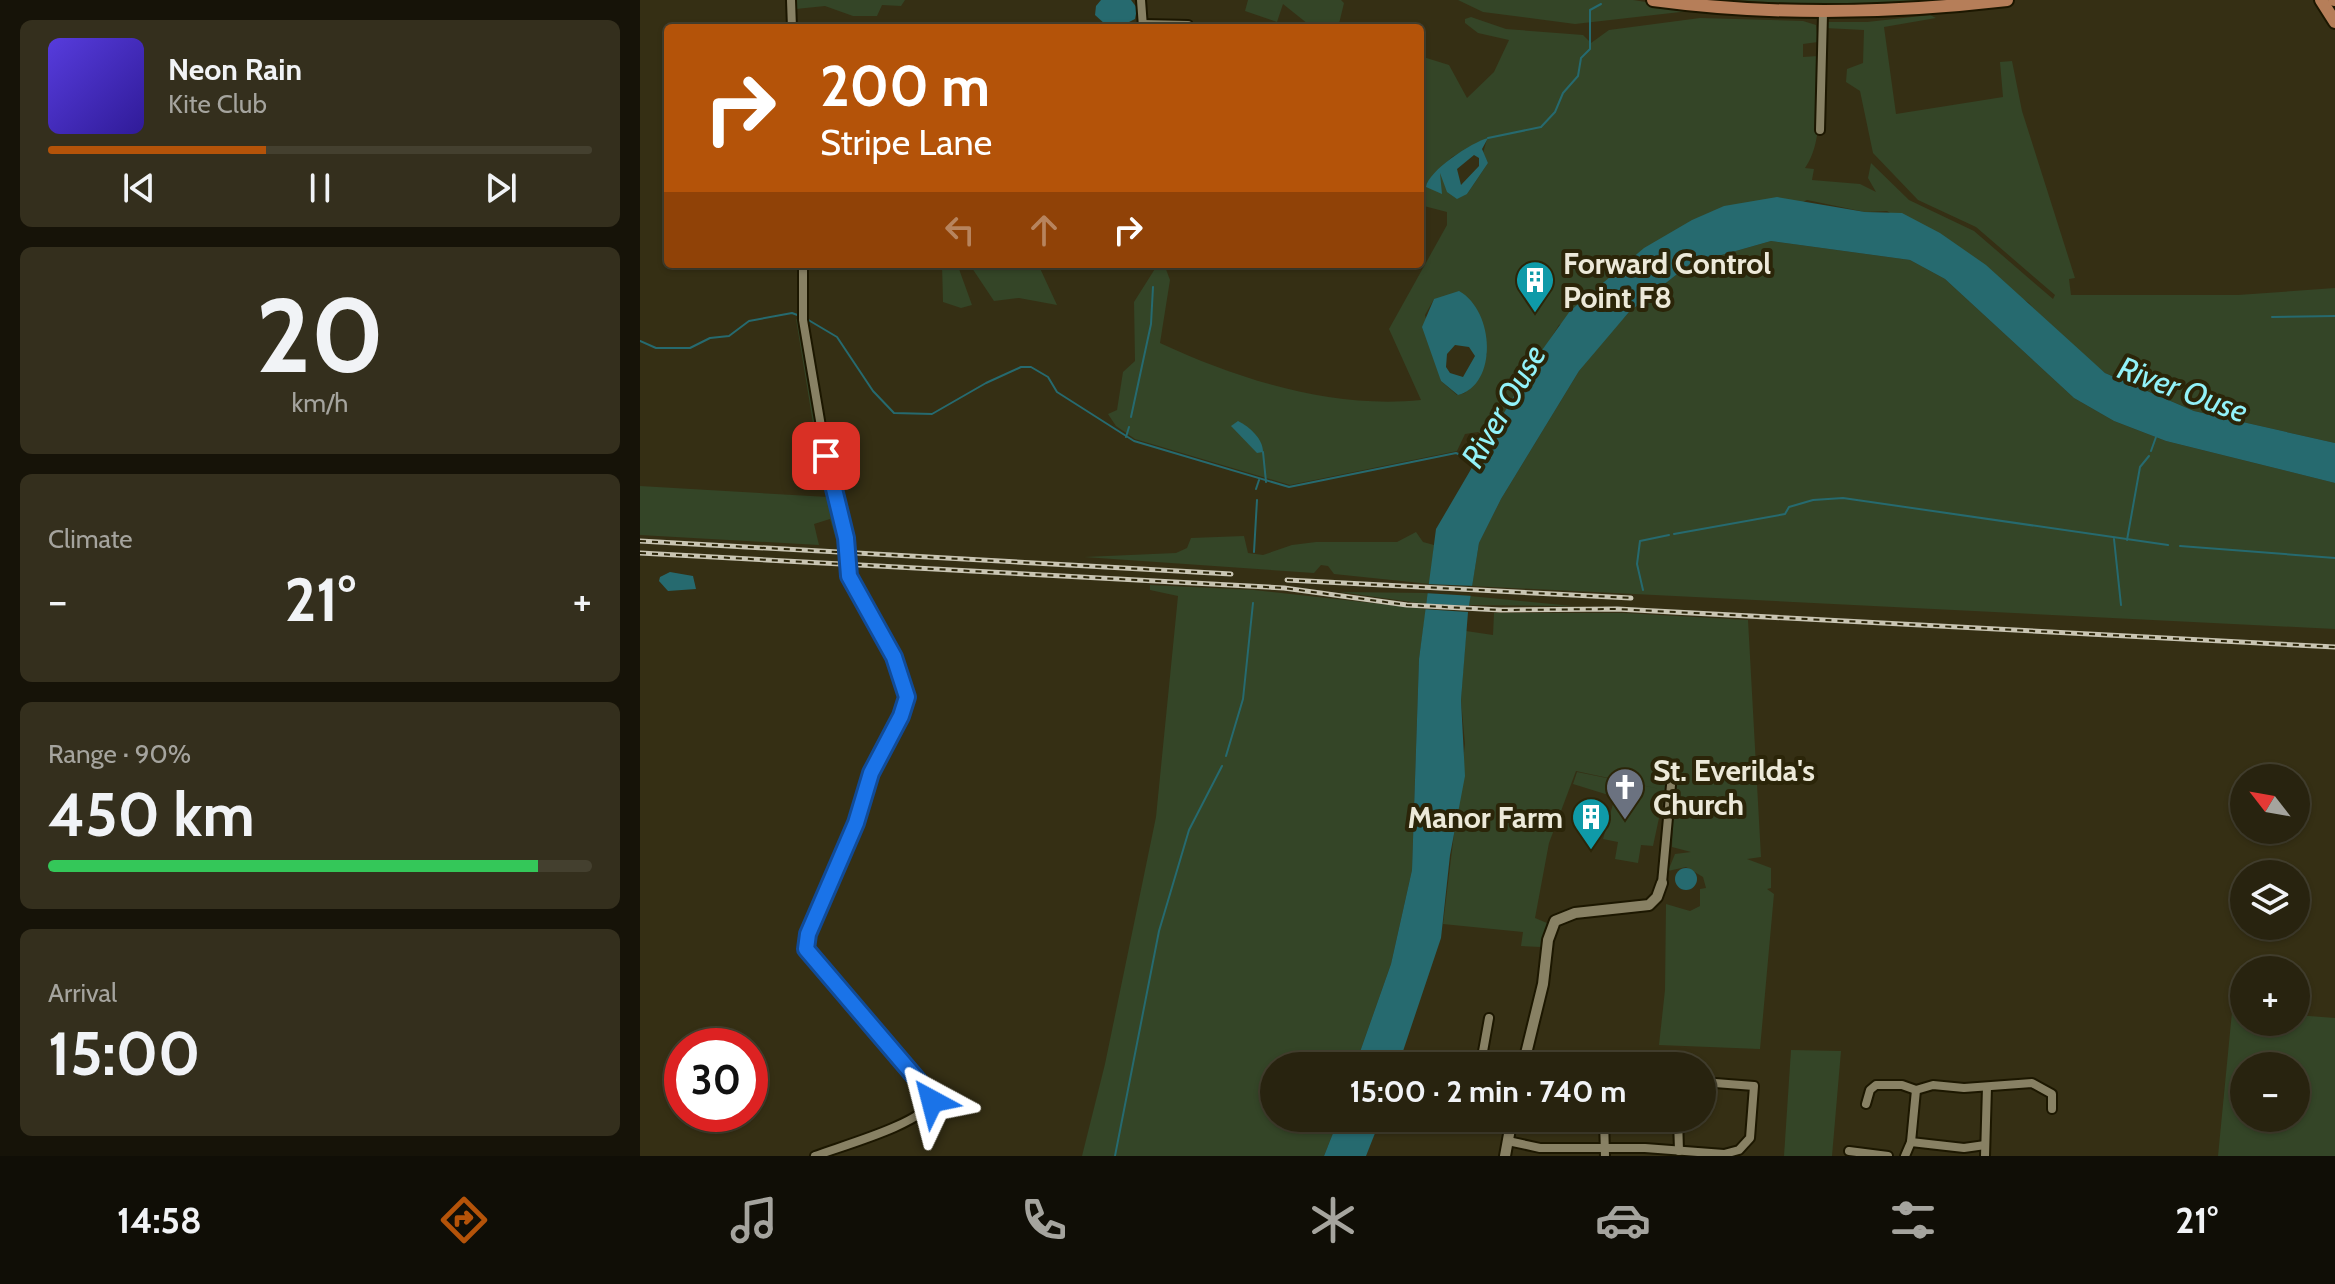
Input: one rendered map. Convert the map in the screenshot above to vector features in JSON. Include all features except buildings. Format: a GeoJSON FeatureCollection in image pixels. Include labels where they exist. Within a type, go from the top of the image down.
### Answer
{"type":"FeatureCollection","features":[{"type":"Feature","properties":{"kind":"highway"},"geometry":{"type":"LineString","coordinates":[[1653,0],[1720,9],[1823,14],[2007,0]]}},
{"type":"Feature","properties":{"kind":"highway"},"geometry":{"type":"LineString","coordinates":[[2321,0],[2335,22]]}},
{"type":"Feature","properties":{"kind":"street"},"geometry":{"type":"LineString","coordinates":[[791,0],[792,24]]}},
{"type":"Feature","properties":{"kind":"street"},"geometry":{"type":"LineString","coordinates":[[1141,0],[1143,24]]}},
{"type":"Feature","properties":{"kind":"street"},"geometry":{"type":"LineString","coordinates":[[1820,130],[1823,14]]}},
{"type":"Feature","properties":{"kind":"street"},"geometry":{"type":"LineString","coordinates":[[803,268],[803,320],[826,456],[847,545],[849,576],[894,657],[907,697],[901,716],[871,773],[856,823],[808,934],[806,949],[927,1091],[932,1101],[928,1110],[912,1120],[815,1156]]}},
{"type":"Feature","properties":{"kind":"street"},"geometry":{"type":"LineString","coordinates":[[1526,1052],[1543,984],[1548,940],[1555,921],[1575,913],[1649,905],[1657,897],[1662,883],[1671,785]]}},
{"type":"Feature","properties":{"kind":"street"},"geometry":{"type":"LineString","coordinates":[[1483,1052],[1489,1018]]}},
{"type":"Feature","properties":{"kind":"street"},"geometry":{"type":"LineString","coordinates":[[1716,1083],[1764,1084]]}},
{"type":"Feature","properties":{"kind":"street"},"geometry":{"type":"LineString","coordinates":[[1866,1104],[1870,1090],[1876,1085],[1902,1085],[1916,1090],[1933,1085],[1987,1087],[2032,1083],[2052,1094]]}},
{"type":"Feature","properties":{"kind":"street"},"geometry":{"type":"LineString","coordinates":[[1508,1141],[1540,1148],[1605,1152],[1724,1154],[1739,1150],[1750,1138],[1754,1086]]}},
{"type":"Feature","properties":{"kind":"street"},"geometry":{"type":"LineString","coordinates":[[1985,1156],[1987,1087]]}},
{"type":"Feature","properties":{"kind":"street"},"geometry":{"type":"LineString","coordinates":[[1905,1156],[1911,1142],[1916,1090]]}},
{"type":"Feature","properties":{"kind":"street"},"geometry":{"type":"LineString","coordinates":[[2052,1094],[2062,1090]]}},
{"type":"Feature","properties":{"kind":"street"},"geometry":{"type":"LineString","coordinates":[[2052,1094],[2052,1109]]}},
{"type":"Feature","properties":{"kind":"street"},"geometry":{"type":"LineString","coordinates":[[1505,1156],[1510,1132]]}},
{"type":"Feature","properties":{"kind":"street"},"geometry":{"type":"LineString","coordinates":[[1604,1132],[1605,1152]]}},
{"type":"Feature","properties":{"kind":"street"},"geometry":{"type":"LineString","coordinates":[[1678,1132],[1679,1151]]}},
{"type":"Feature","properties":{"kind":"street"},"geometry":{"type":"LineString","coordinates":[[1911,1142],[1964,1148],[1985,1145]]}},
{"type":"Feature","properties":{"kind":"street"},"geometry":{"type":"LineString","coordinates":[[1849,1151],[1888,1156]]}},
{"type":"Feature","properties":{"kind":"green space"},"geometry":{"type":"Polygon","coordinates":[[[796,0],[905,0],[901,6],[882,5],[877,16],[853,16],[825,6],[796,9],[796,0]]]}},
{"type":"Feature","properties":{"kind":"green space"},"geometry":{"type":"Polygon","coordinates":[[[1248,0],[1341,0],[1344,3],[1339,24],[1308,24],[1283,4],[1277,22],[1245,11],[1248,0]]]}},
{"type":"Feature","properties":{"kind":"green space"},"geometry":{"type":"Polygon","coordinates":[[[1458,0],[1633,0],[1698,10],[1575,24],[1483,12],[1458,0]]]}},
{"type":"Feature","properties":{"kind":"green space"},"geometry":{"type":"Polygon","coordinates":[[[1734,0],[1940,0],[1821,5],[1734,0]]]}},
{"type":"Feature","properties":{"kind":"green space"},"geometry":{"type":"Polygon","coordinates":[[[1930,15],[1936,18],[1884,27],[1896,114],[2003,97],[2000,62],[2012,61],[2022,111],[2075,278],[2069,279],[2071,295],[2238,295],[2335,288],[2335,443],[2194,411],[2105,373],[2046,323],[2029,303],[1887,211],[1865,212],[1807,200],[1559,325],[1489,438],[1478,432],[1465,434],[1457,451],[1290,485],[1135,439],[1116,426],[1108,414],[1117,410],[1123,372],[1135,361],[1134,302],[1155,268],[1166,268],[1170,280],[1160,343],[1222,369],[1287,389],[1354,400],[1421,400],[1389,329],[1447,225],[1447,212],[1424,206],[1424,57],[1449,65],[1467,98],[1494,72],[1509,40],[1478,33],[1465,23],[1465,19],[1471,17],[1506,29],[1583,35],[1591,43],[1609,30],[1700,18],[1803,21],[1816,25],[1818,42],[1803,44],[1803,57],[1818,56],[1818,129],[1805,168],[1814,169],[1812,180],[1860,184],[1876,192],[1868,178],[1871,163],[1909,200],[1974,231],[2053,299],[2055,295],[1976,227],[1918,200],[1873,153],[1860,91],[1846,82],[1847,69],[1863,63],[1864,30],[1825,28],[1826,22],[1867,22],[1930,15]],[[1487,139],[1452,157],[1442,167],[1444,181],[1467,194],[1488,163],[1483,153],[1487,139]],[[1434,299],[1425,315],[1441,381],[1457,395],[1465,393],[1487,354],[1434,299]]]}},
{"type":"Feature","properties":{"kind":"green space"},"geometry":{"type":"Polygon","coordinates":[[[1771,241],[1910,260],[1945,279],[2074,398],[2114,421],[2166,441],[2335,483],[2335,629],[1472,586],[1479,543],[1501,499],[1579,371],[1609,334],[1629,312],[1690,264],[1771,241]]]}},
{"type":"Feature","properties":{"kind":"green space"},"geometry":{"type":"Polygon","coordinates":[[[942,268],[962,268],[959,269],[972,305],[961,308],[943,302],[942,268]]]}},
{"type":"Feature","properties":{"kind":"green space"},"geometry":{"type":"Polygon","coordinates":[[[972,268],[1040,268],[1057,305],[1019,298],[994,301],[972,268]]]}},
{"type":"Feature","properties":{"kind":"green space"},"geometry":{"type":"Polygon","coordinates":[[[796,319],[802,323],[835,516],[844,547],[837,543],[830,519],[814,524],[819,545],[640,535],[640,486],[828,497],[796,319]]]}},
{"type":"Feature","properties":{"kind":"green space"},"geometry":{"type":"Polygon","coordinates":[[[1416,532],[1423,542],[1434,545],[1430,584],[1334,574],[1328,566],[1321,565],[1314,573],[1084,557],[1176,553],[1187,548],[1191,538],[1244,536],[1248,553],[1263,555],[1292,545],[1316,542],[1397,542],[1416,532]]]}},
{"type":"Feature","properties":{"kind":"green space"},"geometry":{"type":"Polygon","coordinates":[[[1150,585],[1254,590],[1426,609],[1419,659],[1412,870],[1391,964],[1360,1052],[1260,1052],[1260,1132],[1333,1132],[1324,1156],[1082,1156],[1105,1064],[1156,817],[1178,596],[1150,590],[1150,585]]]}},
{"type":"Feature","properties":{"kind":"green space"},"geometry":{"type":"Polygon","coordinates":[[[1340,592],[1428,593],[1426,604],[1340,592]]]}},
{"type":"Feature","properties":{"kind":"green space"},"geometry":{"type":"Polygon","coordinates":[[[1470,596],[1572,606],[1469,605],[1470,596]]]}},
{"type":"Feature","properties":{"kind":"green space"},"geometry":{"type":"Polygon","coordinates":[[[1494,613],[1624,613],[1748,620],[1761,857],[1747,859],[1771,868],[1771,888],[1767,889],[1774,894],[1760,1049],[1659,1045],[1665,990],[1666,904],[1690,911],[1700,906],[1700,889],[1706,888],[1703,877],[1686,867],[1668,871],[1675,854],[1691,852],[1672,847],[1674,781],[1665,790],[1653,846],[1641,845],[1638,863],[1615,859],[1618,842],[1603,839],[1615,797],[1573,784],[1577,772],[1660,789],[1576,771],[1549,843],[1535,918],[1547,923],[1541,947],[1521,946],[1523,932],[1443,924],[1465,744],[1461,700],[1466,631],[1493,635],[1494,613]]]}},
{"type":"Feature","properties":{"kind":"green space"},"geometry":{"type":"Polygon","coordinates":[[[2310,1016],[2335,1018],[2335,1156],[2218,1156],[2230,1033],[2230,1036],[2310,1036],[2310,1016]]]}},
{"type":"Feature","properties":{"kind":"green space"},"geometry":{"type":"Polygon","coordinates":[[[1791,1050],[1841,1051],[1832,1156],[1784,1156],[1791,1050]]]}},
{"type":"Feature","properties":{"kind":"water"},"geometry":{"type":"Polygon","coordinates":[[[1101,0],[1131,0],[1137,8],[1135,19],[1125,24],[1105,24],[1095,15],[1096,6],[1101,0]]]}},
{"type":"Feature","properties":{"kind":"water"},"geometry":{"type":"Polygon","coordinates":[[[1488,138],[1482,149],[1488,163],[1467,194],[1457,199],[1447,192],[1440,173],[1442,194],[1426,187],[1442,166],[1488,138]],[[1474,155],[1457,169],[1461,185],[1479,166],[1479,158],[1474,155]]]}},
{"type":"Feature","properties":{"kind":"water"},"geometry":{"type":"Polygon","coordinates":[[[1777,197],[1865,212],[1902,213],[1940,233],[1986,265],[2105,373],[2194,411],[2335,443],[2335,483],[2166,441],[2114,421],[2074,398],[1945,279],[1910,260],[1771,241],[1690,264],[1629,312],[1579,371],[1501,499],[1479,543],[1468,612],[1461,700],[1465,776],[1450,855],[1441,938],[1403,1052],[1360,1052],[1391,964],[1412,870],[1419,659],[1436,529],[1535,360],[1570,311],[1644,248],[1692,220],[1724,206],[1777,197]]]}},
{"type":"Feature","properties":{"kind":"water"},"geometry":{"type":"Polygon","coordinates":[[[1459,291],[1480,314],[1485,330],[1487,347],[1480,377],[1471,388],[1458,395],[1441,381],[1422,327],[1434,299],[1459,291]],[[1455,345],[1447,354],[1446,367],[1450,373],[1463,377],[1475,356],[1469,347],[1455,345]]]}},
{"type":"Feature","properties":{"kind":"water"},"geometry":{"type":"Polygon","coordinates":[[[1238,421],[1255,434],[1263,452],[1257,453],[1231,426],[1238,421]]]}},
{"type":"Feature","properties":{"kind":"water"},"geometry":{"type":"Polygon","coordinates":[[[670,572],[693,576],[696,589],[668,591],[659,581],[660,577],[670,572]]]}},
{"type":"Feature","properties":{"kind":"water"},"geometry":{"type":"Polygon","coordinates":[[[1686,868],[1694,871],[1697,879],[1694,887],[1686,890],[1678,887],[1675,879],[1678,871],[1686,868]]]}},
{"type":"Feature","properties":{"kind":"water"},"geometry":{"type":"Polygon","coordinates":[[[1333,1132],[1375,1132],[1366,1156],[1324,1156],[1333,1132]]]}},
{"type":"Feature","properties":{"kind":"pier"},"geometry":{"type":"Polygon","coordinates":[[[1426,584],[1476,586],[1474,596],[1424,593],[1426,584]]]}},
{"type":"Feature","properties":{"kind":"pier"},"geometry":{"type":"Polygon","coordinates":[[[1422,604],[1473,606],[1472,612],[1468,612],[1422,609],[1422,604]]]}},
{"type":"Feature","properties":{"kind":"waterway"},"geometry":{"type":"LineString","coordinates":[[1488,138],[1541,127],[1555,112],[1563,93],[1578,76],[1581,58],[1590,49],[1590,10],[1601,4]]}},
{"type":"Feature","properties":{"kind":"waterway"},"geometry":{"type":"LineString","coordinates":[[1131,417],[1151,324],[1153,287]]}},
{"type":"Feature","properties":{"kind":"waterway"},"geometry":{"type":"LineString","coordinates":[[640,341],[656,348],[690,348],[710,338],[729,336],[749,321],[792,313],[800,316]]}},
{"type":"Feature","properties":{"kind":"waterway"},"geometry":{"type":"LineString","coordinates":[[2272,317],[2335,316]]}},
{"type":"Feature","properties":{"kind":"waterway","name":"River Ouse"},"geometry":{"type":"LineString","coordinates":[[805,318],[837,337],[873,391],[894,413],[932,414],[986,383],[1021,367],[1031,367],[1048,377],[1057,392],[1134,441],[1289,487],[1456,453],[1477,462]]}},
{"type":"Feature","properties":{"kind":"waterway"},"geometry":{"type":"LineString","coordinates":[[1126,437],[1129,427]]}},
{"type":"Feature","properties":{"kind":"waterway"},"geometry":{"type":"LineString","coordinates":[[2151,451],[2156,437]]}},
{"type":"Feature","properties":{"kind":"waterway"},"geometry":{"type":"LineString","coordinates":[[1263,452],[1266,482]]}},
{"type":"Feature","properties":{"kind":"waterway"},"geometry":{"type":"LineString","coordinates":[[2127,540],[2140,467],[2149,456]]}},
{"type":"Feature","properties":{"kind":"waterway"},"geometry":{"type":"LineString","coordinates":[[1256,489],[1259,480]]}},
{"type":"Feature","properties":{"kind":"waterway"},"geometry":{"type":"LineString","coordinates":[[1674,534],[1785,514],[1789,507],[1813,500],[1843,498],[2168,545]]}},
{"type":"Feature","properties":{"kind":"waterway"},"geometry":{"type":"LineString","coordinates":[[1254,552],[1257,500]]}},
{"type":"Feature","properties":{"kind":"waterway"},"geometry":{"type":"LineString","coordinates":[[1643,590],[1637,564],[1640,541],[1669,535]]}},
{"type":"Feature","properties":{"kind":"waterway"},"geometry":{"type":"LineString","coordinates":[[2114,539],[2121,605]]}},
{"type":"Feature","properties":{"kind":"waterway"},"geometry":{"type":"LineString","coordinates":[[2180,546],[2335,558]]}},
{"type":"Feature","properties":{"kind":"waterway"},"geometry":{"type":"LineString","coordinates":[[1226,756],[1243,699],[1253,603]]}},
{"type":"Feature","properties":{"kind":"waterway"},"geometry":{"type":"LineString","coordinates":[[1115,1156],[1159,931],[1189,830],[1222,766]]}},
{"type":"Feature","properties":{"kind":"railway"},"geometry":{"type":"LineString","coordinates":[[640,541],[1231,574]]}},
{"type":"Feature","properties":{"kind":"railway"},"geometry":{"type":"LineString","coordinates":[[640,553],[1284,588],[1407,605],[1501,610],[1617,609],[2335,647]]}},
{"type":"Feature","properties":{"kind":"railway"},"geometry":{"type":"LineString","coordinates":[[1287,580],[1631,598]]}},
{"type":"Feature","properties":{"kind":"place","name":"Forward Control Point F8"},"geometry":{"type":"Point","coordinates":[1535,314]}},
{"type":"Feature","properties":{"kind":"place","name":"St. Everilda's Church"},"geometry":{"type":"Point","coordinates":[1625,821]}},
{"type":"Feature","properties":{"kind":"place","name":"Manor Farm"},"geometry":{"type":"Point","coordinates":[1591,851]}},
{"type":"Feature","properties":{"kind":"route"},"geometry":{"type":"LineString","coordinates":[[826,456],[846,538],[849,576],[894,657],[905,681],[907,697],[901,716],[871,773],[856,823],[808,934],[806,949],[813,961],[927,1091],[932,1101]]}}]}
